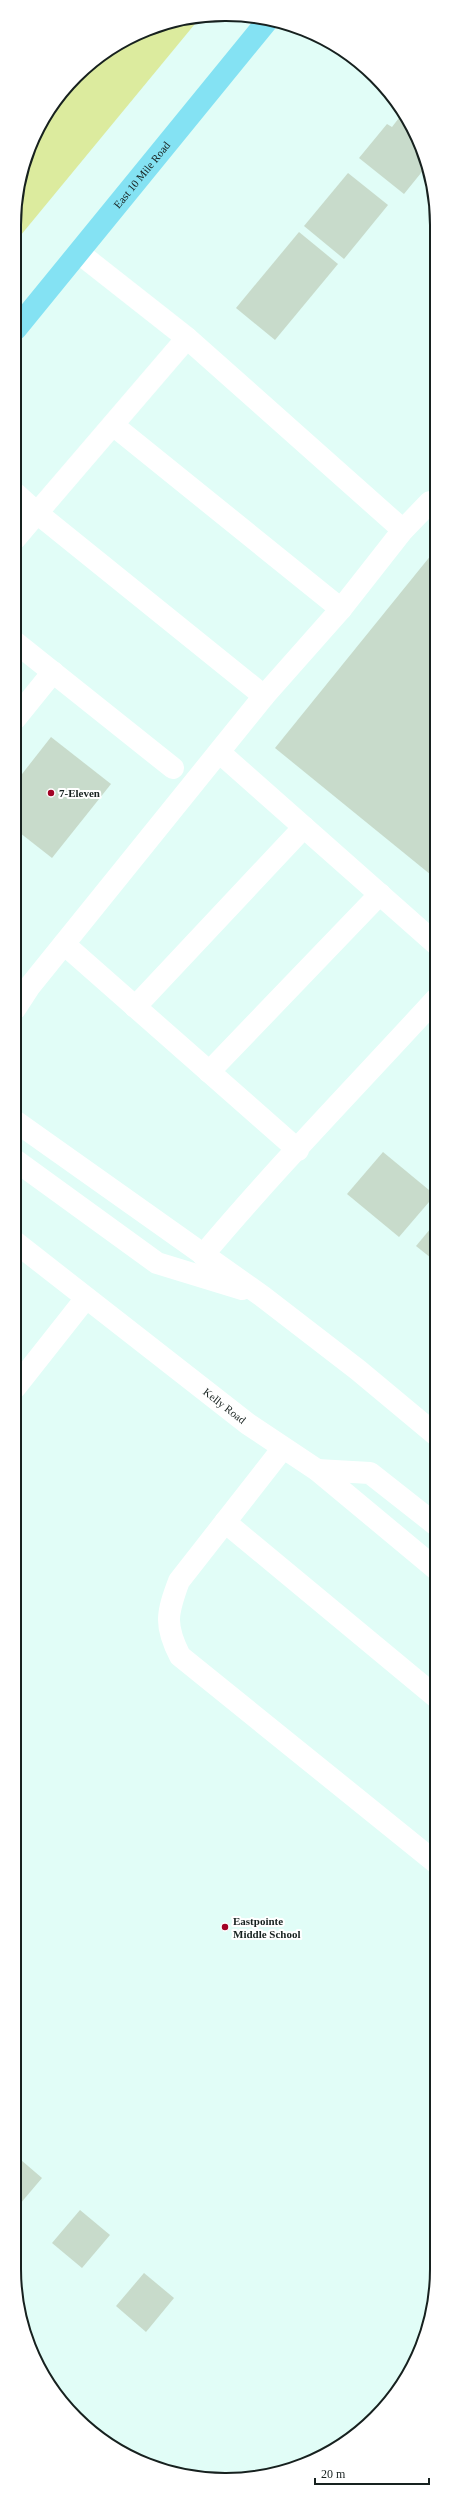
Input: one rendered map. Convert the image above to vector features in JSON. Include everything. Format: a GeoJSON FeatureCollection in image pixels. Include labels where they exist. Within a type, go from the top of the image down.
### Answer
{"type":"FeatureCollection","features":[{"type":"Feature","properties":{"kind":"main road","name":"East 10 Mile Road"},"geometry":{"type":"LineString","coordinates":[[21,323],[264,25]]}},
{"type":"Feature","properties":{"kind":"street"},"geometry":{"type":"LineString","coordinates":[[79,252],[187,338],[403,530]]}},
{"type":"Feature","properties":{"kind":"street"},"geometry":{"type":"LineString","coordinates":[[21,533],[187,338]]}},
{"type":"Feature","properties":{"kind":"street"},"geometry":{"type":"LineString","coordinates":[[113,425],[340,609]]}},
{"type":"Feature","properties":{"kind":"street"},"geometry":{"type":"LineString","coordinates":[[21,499],[264,696]]}},
{"type":"Feature","properties":{"kind":"street"},"geometry":{"type":"LineString","coordinates":[[21,1001],[64,944],[264,696],[340,609],[403,530],[430,502]]}},
{"type":"Feature","properties":{"kind":"street"},"geometry":{"type":"LineString","coordinates":[[21,647],[173,768]]}},
{"type":"Feature","properties":{"kind":"street"},"geometry":{"type":"LineString","coordinates":[[21,712],[53,672]]}},
{"type":"Feature","properties":{"kind":"street"},"geometry":{"type":"LineString","coordinates":[[219,752],[430,939]]}},
{"type":"Feature","properties":{"kind":"street"},"geometry":{"type":"LineString","coordinates":[[136,1007],[304,827]]}},
{"type":"Feature","properties":{"kind":"street"},"geometry":{"type":"LineString","coordinates":[[209,1072],[380,894]]}},
{"type":"Feature","properties":{"kind":"street"},"geometry":{"type":"LineString","coordinates":[[64,944],[298,1150]]}},
{"type":"Feature","properties":{"kind":"street"},"geometry":{"type":"LineString","coordinates":[[203,1255],[264,1183],[298,1150],[430,1006]]}},
{"type":"Feature","properties":{"kind":"street"},"geometry":{"type":"LineString","coordinates":[[21,1125],[262,1296],[358,1370],[430,1430]]}},
{"type":"Feature","properties":{"kind":"street"},"geometry":{"type":"LineString","coordinates":[[21,1164],[157,1263],[262,1296]]}},
{"type":"Feature","properties":{"kind":"street","name":"Kelly Road"},"geometry":{"type":"LineString","coordinates":[[21,1247],[248,1424],[317,1470],[430,1564]]}},
{"type":"Feature","properties":{"kind":"street"},"geometry":{"type":"LineString","coordinates":[[21,1380],[86,1298]]}},
{"type":"Feature","properties":{"kind":"street"},"geometry":{"type":"LineString","coordinates":[[283,1448],[179,1582],[170,1606],[170,1636],[180,1656],[430,1857]]}},
{"type":"Feature","properties":{"kind":"street"},"geometry":{"type":"LineString","coordinates":[[317,1470],[370,1473],[430,1520]]}},
{"type":"Feature","properties":{"kind":"street"},"geometry":{"type":"LineString","coordinates":[[225,1522],[430,1692]]}},
{"type":"Feature","properties":{"kind":"green space"},"geometry":{"type":"Polygon","coordinates":[[[195,24],[21,235],[21,212],[25,186],[32,160],[48,123],[63,101],[81,81],[101,63],[123,48],[160,32],[195,24]]]}},
{"type":"Feature","properties":{"kind":"building"},"geometry":{"type":"Polygon","coordinates":[[[399,117],[409,135],[422,171],[404,194],[359,158],[387,124],[392,127],[399,117]]]}},
{"type":"Feature","properties":{"kind":"building"},"geometry":{"type":"Polygon","coordinates":[[[348,173],[388,205],[344,259],[304,226],[348,173]]]}},
{"type":"Feature","properties":{"kind":"building"},"geometry":{"type":"Polygon","coordinates":[[[299,232],[338,264],[275,340],[236,308],[299,232]]]}},
{"type":"Feature","properties":{"kind":"building"},"geometry":{"type":"Polygon","coordinates":[[[430,556],[430,874],[275,748],[430,556]]]}},
{"type":"Feature","properties":{"kind":"building"},"geometry":{"type":"Polygon","coordinates":[[[51,737],[111,784],[52,858],[21,834],[21,775],[51,737]]]}},
{"type":"Feature","properties":{"kind":"building"},"geometry":{"type":"Polygon","coordinates":[[[383,1152],[430,1191],[430,1201],[399,1237],[347,1194],[383,1152]]]}},
{"type":"Feature","properties":{"kind":"building"},"geometry":{"type":"Polygon","coordinates":[[[430,1229],[430,1257],[416,1246],[430,1229]]]}},
{"type":"Feature","properties":{"kind":"building"},"geometry":{"type":"Polygon","coordinates":[[[21,2160],[42,2178],[21,2203],[21,2160]]]}},
{"type":"Feature","properties":{"kind":"building"},"geometry":{"type":"Polygon","coordinates":[[[80,2210],[110,2235],[82,2268],[52,2243],[80,2210]]]}},
{"type":"Feature","properties":{"kind":"building"},"geometry":{"type":"Polygon","coordinates":[[[144,2273],[174,2298],[146,2332],[116,2306],[144,2273]]]}},
{"type":"Feature","properties":{"kind":"place","name":"7-Eleven"},"geometry":{"type":"Point","coordinates":[51,793]}},
{"type":"Feature","properties":{"kind":"place","name":"Eastpointe Middle School"},"geometry":{"type":"Point","coordinates":[225,1927]}}]}
